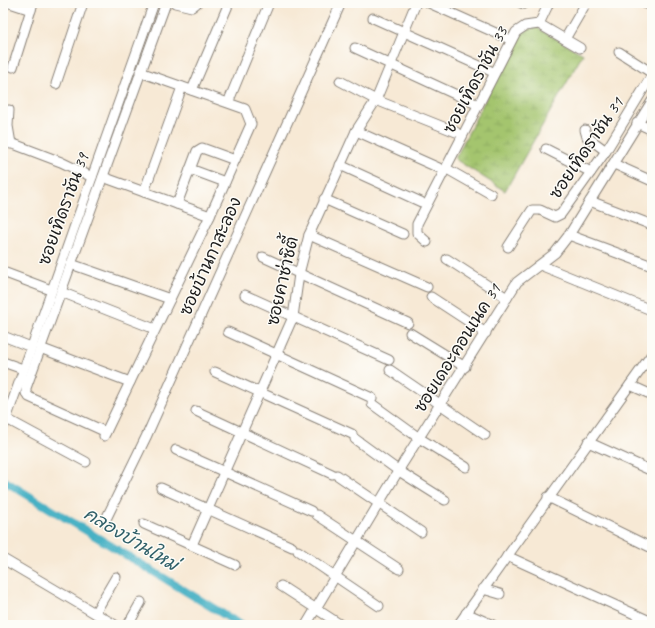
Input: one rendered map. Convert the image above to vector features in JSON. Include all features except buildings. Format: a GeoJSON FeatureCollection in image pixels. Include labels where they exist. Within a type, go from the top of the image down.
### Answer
{"type":"FeatureCollection","features":[{"type":"Feature","properties":{"kind":"street"},"geometry":{"type":"LineString","coordinates":[[10,3],[32,6],[13,67]]}},
{"type":"Feature","properties":{"kind":"street"},"geometry":{"type":"LineString","coordinates":[[56,84],[83,3]]}},
{"type":"Feature","properties":{"kind":"street","name":"ซอยเทิดราชัน 39"},"geometry":{"type":"LineString","coordinates":[[4,420],[154,3]]}},
{"type":"Feature","properties":{"kind":"street"},"geometry":{"type":"LineString","coordinates":[[140,72],[245,109],[251,124],[210,216],[105,434],[29,397],[26,393],[40,348],[140,72],[166,3]]}},
{"type":"Feature","properties":{"kind":"street"},"geometry":{"type":"LineString","coordinates":[[175,3],[192,8],[197,3]]}},
{"type":"Feature","properties":{"kind":"street"},"geometry":{"type":"LineString","coordinates":[[192,90],[229,3]]}},
{"type":"Feature","properties":{"kind":"street"},"geometry":{"type":"LineString","coordinates":[[230,98],[269,3]]}},
{"type":"Feature","properties":{"kind":"street","name":"ซอยบ้านกาสะลอง"},"geometry":{"type":"LineString","coordinates":[[105,521],[147,435],[341,3]]}},
{"type":"Feature","properties":{"kind":"street","name":"ซอยคาซ่าซิตี้"},"geometry":{"type":"LineString","coordinates":[[192,545],[278,354],[293,317],[299,274],[309,235],[356,131],[376,100],[391,66],[403,31],[416,3]]}},
{"type":"Feature","properties":{"kind":"street"},"geometry":{"type":"LineString","coordinates":[[429,3],[507,38]]}},
{"type":"Feature","properties":{"kind":"street"},"geometry":{"type":"LineString","coordinates":[[549,3],[539,24],[580,48]]}},
{"type":"Feature","properties":{"kind":"street"},"geometry":{"type":"LineString","coordinates":[[565,39],[586,3]]}},
{"type":"Feature","properties":{"kind":"street"},"geometry":{"type":"LineString","coordinates":[[374,18],[491,72]]}},
{"type":"Feature","properties":{"kind":"street","name":"ซอยเทิดราชัน 33"},"geometry":{"type":"LineString","coordinates":[[427,242],[417,233],[417,224],[443,168],[516,32],[525,26],[539,24]]}},
{"type":"Feature","properties":{"kind":"street"},"geometry":{"type":"LineString","coordinates":[[355,48],[391,66],[474,103]]}},
{"type":"Feature","properties":{"kind":"street"},"geometry":{"type":"LineString","coordinates":[[619,52],[652,74]]}},
{"type":"Feature","properties":{"kind":"street","name":"ซอยเทิดราชัน 31"},"geometry":{"type":"LineString","coordinates":[[508,247],[532,210],[540,210],[558,217],[606,151],[652,74]]}},
{"type":"Feature","properties":{"kind":"street"},"geometry":{"type":"LineString","coordinates":[[340,81],[376,100],[456,132]]}},
{"type":"Feature","properties":{"kind":"street"},"geometry":{"type":"LineString","coordinates":[[144,192],[182,87]]}},
{"type":"Feature","properties":{"kind":"street","name":"ซอยเดอะคอนเนค 31"},"geometry":{"type":"LineString","coordinates":[[306,625],[356,540],[517,282],[555,253],[569,236],[614,164],[637,123],[652,101]]}},
{"type":"Feature","properties":{"kind":"street"},"geometry":{"type":"LineString","coordinates":[[9,110],[7,142],[61,162],[92,177]]}},
{"type":"Feature","properties":{"kind":"street"},"geometry":{"type":"LineString","coordinates":[[637,123],[652,130]]}},
{"type":"Feature","properties":{"kind":"street"},"geometry":{"type":"LineString","coordinates":[[585,130],[586,137],[606,151]]}},
{"type":"Feature","properties":{"kind":"street"},"geometry":{"type":"LineString","coordinates":[[356,131],[443,168],[491,194]]}},
{"type":"Feature","properties":{"kind":"street"},"geometry":{"type":"LineString","coordinates":[[177,204],[197,151],[202,148],[235,160]]}},
{"type":"Feature","properties":{"kind":"street"},"geometry":{"type":"LineString","coordinates":[[546,149],[591,172]]}},
{"type":"Feature","properties":{"kind":"street"},"geometry":{"type":"LineString","coordinates":[[614,164],[652,181]]}},
{"type":"Feature","properties":{"kind":"street"},"geometry":{"type":"LineString","coordinates":[[340,165],[421,202]]}},
{"type":"Feature","properties":{"kind":"street"},"geometry":{"type":"LineString","coordinates":[[190,169],[225,182]]}},
{"type":"Feature","properties":{"kind":"street"},"geometry":{"type":"LineString","coordinates":[[102,177],[210,216]]}},
{"type":"Feature","properties":{"kind":"street"},"geometry":{"type":"LineString","coordinates":[[324,199],[403,234]]}},
{"type":"Feature","properties":{"kind":"street"},"geometry":{"type":"LineString","coordinates":[[590,201],[652,225]]}},
{"type":"Feature","properties":{"kind":"street"},"geometry":{"type":"LineString","coordinates":[[309,235],[427,287]]}},
{"type":"Feature","properties":{"kind":"street"},"geometry":{"type":"LineString","coordinates":[[569,236],[652,266]]}},
{"type":"Feature","properties":{"kind":"street"},"geometry":{"type":"LineString","coordinates":[[263,257],[408,323]]}},
{"type":"Feature","properties":{"kind":"street"},"geometry":{"type":"LineString","coordinates":[[447,259],[507,298]]}},
{"type":"Feature","properties":{"kind":"street"},"geometry":{"type":"LineString","coordinates":[[71,264],[170,299]]}},
{"type":"Feature","properties":{"kind":"street"},"geometry":{"type":"LineString","coordinates":[[540,265],[651,310]]}},
{"type":"Feature","properties":{"kind":"street"},"geometry":{"type":"LineString","coordinates":[[3,272],[51,290]]}},
{"type":"Feature","properties":{"kind":"street"},"geometry":{"type":"LineString","coordinates":[[61,292],[155,329]]}},
{"type":"Feature","properties":{"kind":"street"},"geometry":{"type":"LineString","coordinates":[[245,296],[293,317],[390,365],[485,435]]}},
{"type":"Feature","properties":{"kind":"street"},"geometry":{"type":"LineString","coordinates":[[430,297],[486,333]]}},
{"type":"Feature","properties":{"kind":"street"},"geometry":{"type":"LineString","coordinates":[[228,332],[278,354],[372,401],[419,438],[466,467]]}},
{"type":"Feature","properties":{"kind":"street"},"geometry":{"type":"LineString","coordinates":[[410,333],[465,367]]}},
{"type":"Feature","properties":{"kind":"street"},"geometry":{"type":"LineString","coordinates":[[3,336],[31,348]]}},
{"type":"Feature","properties":{"kind":"street"},"geometry":{"type":"LineString","coordinates":[[40,348],[130,382]]}},
{"type":"Feature","properties":{"kind":"street"},"geometry":{"type":"LineString","coordinates":[[458,625],[548,497],[652,354]]}},
{"type":"Feature","properties":{"kind":"street"},"geometry":{"type":"LineString","coordinates":[[3,362],[23,369]]}},
{"type":"Feature","properties":{"kind":"street"},"geometry":{"type":"LineString","coordinates":[[215,372],[354,436],[399,471],[445,500]]}},
{"type":"Feature","properties":{"kind":"street"},"geometry":{"type":"LineString","coordinates":[[630,385],[652,395]]}},
{"type":"Feature","properties":{"kind":"street"},"geometry":{"type":"LineString","coordinates":[[196,411],[334,475],[379,503],[421,532]]}},
{"type":"Feature","properties":{"kind":"street"},"geometry":{"type":"LineString","coordinates":[[4,420],[86,462]]}},
{"type":"Feature","properties":{"kind":"street"},"geometry":{"type":"LineString","coordinates":[[588,442],[652,471]]}},
{"type":"Feature","properties":{"kind":"street"},"geometry":{"type":"LineString","coordinates":[[176,450],[314,513],[399,569]]}},
{"type":"Feature","properties":{"kind":"street"},"geometry":{"type":"LineString","coordinates":[[161,488],[295,549],[379,606]]}},
{"type":"Feature","properties":{"kind":"street"},"geometry":{"type":"LineString","coordinates":[[548,497],[652,548]]}},
{"type":"Feature","properties":{"kind":"street"},"geometry":{"type":"LineString","coordinates":[[144,524],[235,565]]}},
{"type":"Feature","properties":{"kind":"street"},"geometry":{"type":"LineString","coordinates":[[507,556],[652,622]]}},
{"type":"Feature","properties":{"kind":"street"},"geometry":{"type":"LineString","coordinates":[[3,559],[116,625]]}},
{"type":"Feature","properties":{"kind":"street"},"geometry":{"type":"LineString","coordinates":[[95,613],[116,576]]}},
{"type":"Feature","properties":{"kind":"street"},"geometry":{"type":"LineString","coordinates":[[281,586],[341,625]]}},
{"type":"Feature","properties":{"kind":"street"},"geometry":{"type":"LineString","coordinates":[[483,589],[500,594]]}},
{"type":"Feature","properties":{"kind":"street"},"geometry":{"type":"LineString","coordinates":[[128,625],[140,602]]}},
{"type":"Feature","properties":{"kind":"street"},"geometry":{"type":"LineString","coordinates":[[466,613],[493,625]]}},
{"type":"Feature","properties":{"kind":"green space"},"geometry":{"type":"Polygon","coordinates":[[[536,27],[583,54],[505,191],[455,159],[518,35],[536,27]]]}},
{"type":"Feature","properties":{"kind":"waterway","name":"คลองบ้านใหม่"},"geometry":{"type":"LineString","coordinates":[[3,480],[241,625]]}}]}
